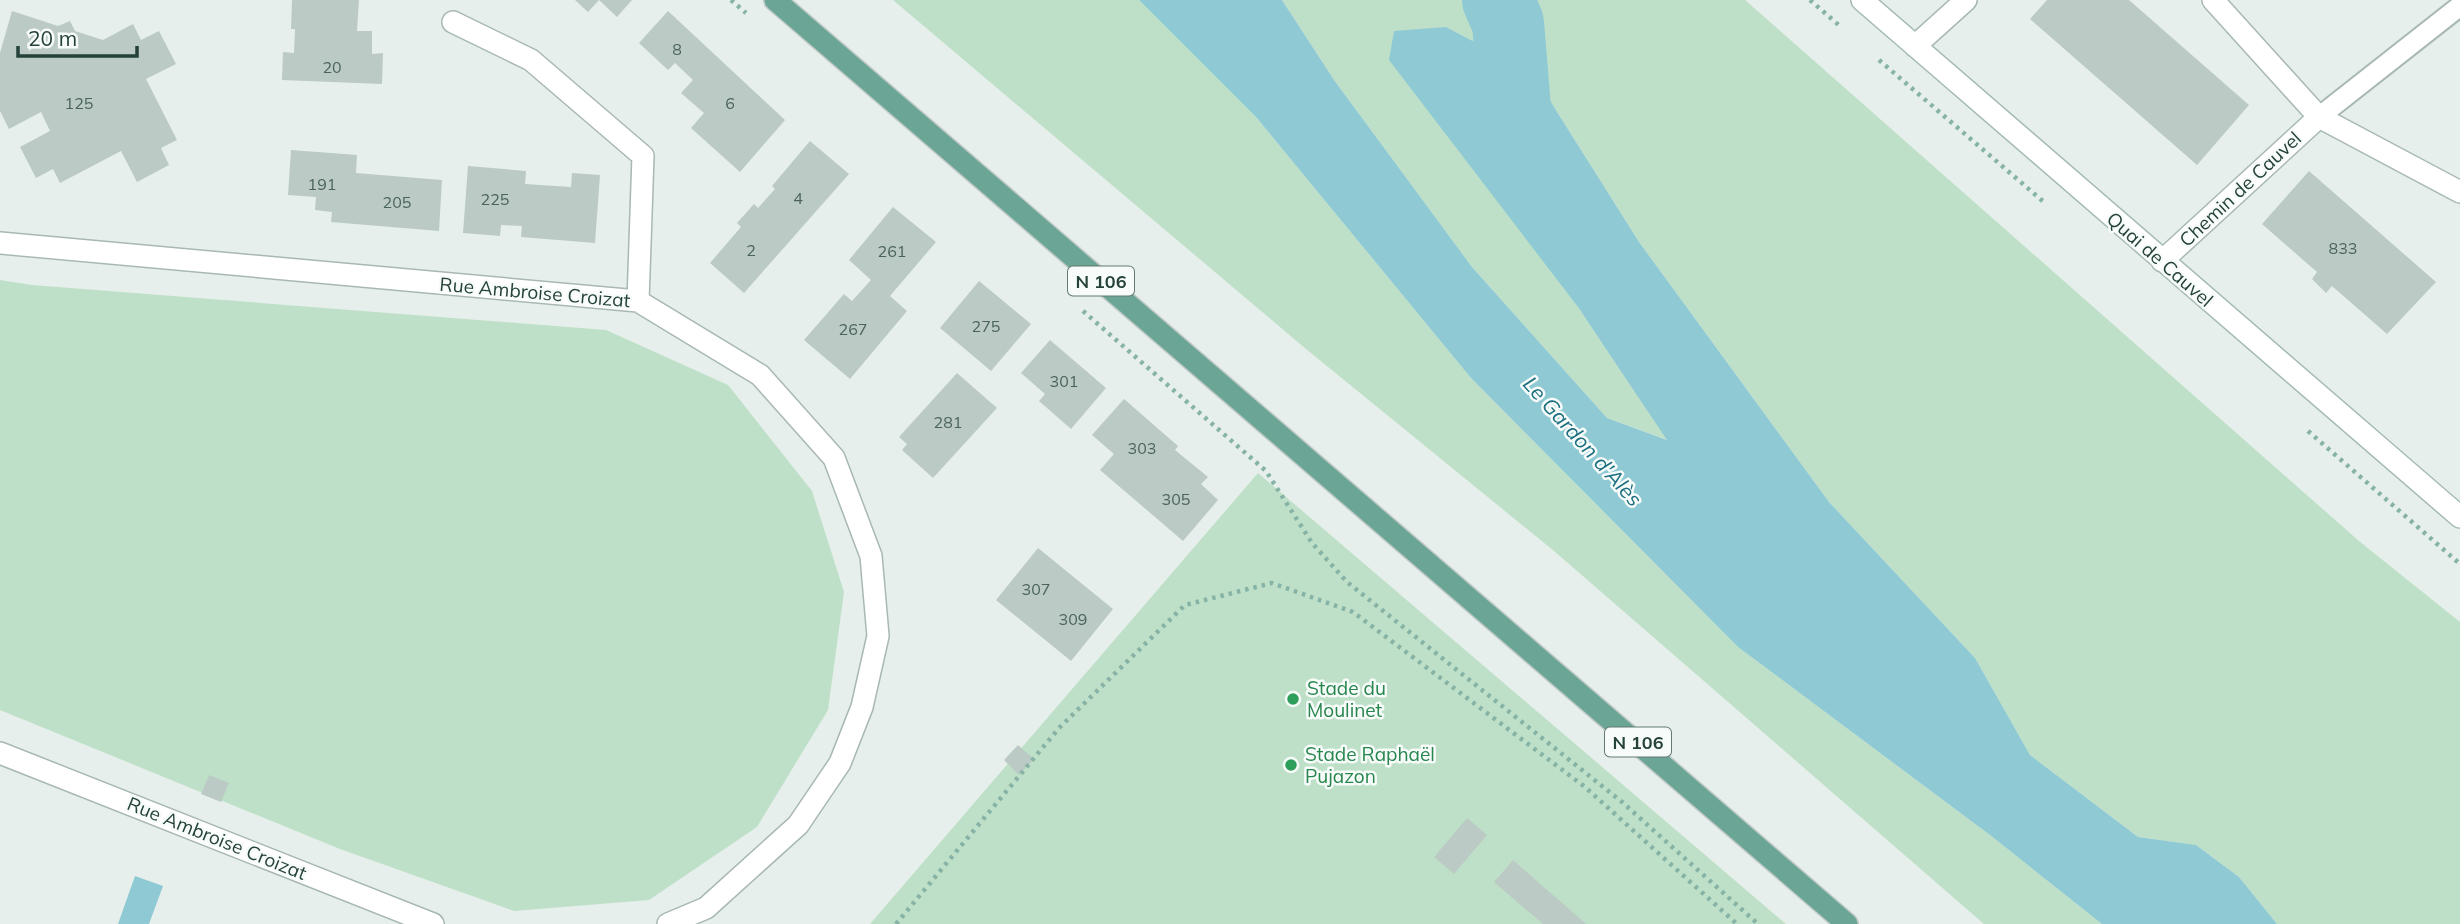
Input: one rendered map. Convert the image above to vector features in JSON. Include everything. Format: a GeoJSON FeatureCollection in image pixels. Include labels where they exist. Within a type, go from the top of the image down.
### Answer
{"type":"FeatureCollection","features":[{"type":"Feature","properties":{"kind":"main road","name":"N 106"},"geometry":{"type":"LineString","coordinates":[[775,0],[1847,924]]}},
{"type":"Feature","properties":{"kind":"street","name":"Quai de Cauvel"},"geometry":{"type":"LineString","coordinates":[[1862,0],[2460,517]]}},
{"type":"Feature","properties":{"kind":"street"},"geometry":{"type":"LineString","coordinates":[[1915,46],[1966,0]]}},
{"type":"Feature","properties":{"kind":"street","name":"Chemin de Cauvel"},"geometry":{"type":"LineString","coordinates":[[2213,0],[2319,117],[2460,192]]}},
{"type":"Feature","properties":{"kind":"street"},"geometry":{"type":"LineString","coordinates":[[453,22],[531,61],[643,156],[638,301]]}},
{"type":"Feature","properties":{"kind":"street","name":"Chemin de Cauvel"},"geometry":{"type":"LineString","coordinates":[[2162,261],[2319,117]]}},
{"type":"Feature","properties":{"kind":"street","name":"Rue Ambroise Croizat"},"geometry":{"type":"LineString","coordinates":[[0,243],[638,301],[760,375],[834,458],[871,556],[878,636],[862,707],[840,763],[798,825],[706,908],[668,924]]}},
{"type":"Feature","properties":{"kind":"street","name":"Rue Ambroise Croizat"},"geometry":{"type":"LineString","coordinates":[[0,753],[433,924]]}},
{"type":"Feature","properties":{"kind":"lane"},"geometry":{"type":"LineString","coordinates":[[2319,117],[2460,6]]}},
{"type":"Feature","properties":{"kind":"path"},"geometry":{"type":"LineString","coordinates":[[731,0],[751,18]]}},
{"type":"Feature","properties":{"kind":"path"},"geometry":{"type":"LineString","coordinates":[[1082,310],[1266,471],[1311,544],[1347,582],[1622,802],[1758,924]]}},
{"type":"Feature","properties":{"kind":"path"},"geometry":{"type":"LineString","coordinates":[[896,924],[1059,728],[1185,605],[1272,583],[1353,612],[1585,787],[1737,924]]}},
{"type":"Feature","properties":{"kind":"green space"},"geometry":{"type":"Polygon","coordinates":[[[893,0],[1139,0],[1256,117],[1471,378],[1738,647],[1990,835],[2102,924],[1984,924],[1554,551],[1306,349],[893,0]]]}},
{"type":"Feature","properties":{"kind":"green space"},"geometry":{"type":"Polygon","coordinates":[[[1282,0],[1745,0],[2359,541],[2460,622],[2460,924],[2277,924],[2239,877],[2196,845],[2138,837],[2030,755],[1975,658],[1829,502],[1639,242],[1530,69],[1508,24],[1500,33],[1492,51],[1446,27],[1578,307],[1668,440],[1607,418],[1472,267],[1334,80],[1282,0]]]}},
{"type":"Feature","properties":{"kind":"green space"},"geometry":{"type":"Polygon","coordinates":[[[0,280],[32,285],[606,330],[728,385],[812,491],[844,592],[828,710],[757,827],[649,900],[514,911],[340,849],[0,710],[0,280]]]}},
{"type":"Feature","properties":{"kind":"green space","name":"Stade du Moulinet"},"geometry":{"type":"Polygon","coordinates":[[[1258,473],[1786,924],[870,924],[1258,473]]]}},
{"type":"Feature","properties":{"kind":"water"},"geometry":{"type":"Polygon","coordinates":[[[1139,0],[1282,0],[1334,80],[1472,267],[1607,418],[1667,440],[1578,307],[1389,60],[1394,31],[1446,27],[1492,51],[1508,23],[1530,69],[1639,242],[1829,502],[1975,658],[2030,755],[2138,837],[2196,845],[2239,877],[2277,924],[2102,924],[1990,835],[1738,647],[1471,378],[1256,117],[1139,0]]]}},
{"type":"Feature","properties":{"kind":"water"},"geometry":{"type":"Polygon","coordinates":[[[135,876],[163,886],[149,924],[118,924],[135,876]]]}},
{"type":"Feature","properties":{"kind":"building"},"geometry":{"type":"Polygon","coordinates":[[[292,0],[359,0],[357,31],[372,31],[372,54],[383,53],[382,84],[282,80],[283,52],[294,53],[292,0]]]}},
{"type":"Feature","properties":{"kind":"building"},"geometry":{"type":"Polygon","coordinates":[[[575,0],[599,0],[588,12],[575,0]]]}},
{"type":"Feature","properties":{"kind":"building"},"geometry":{"type":"Polygon","coordinates":[[[599,0],[632,0],[617,17],[599,0]]]}},
{"type":"Feature","properties":{"kind":"building"},"geometry":{"type":"Polygon","coordinates":[[[2047,0],[2129,0],[2249,105],[2197,165],[2030,19],[2047,0]]]}},
{"type":"Feature","properties":{"kind":"building"},"geometry":{"type":"Polygon","coordinates":[[[12,11],[58,26],[70,21],[75,31],[103,40],[133,24],[141,40],[159,31],[176,64],[146,79],[177,140],[161,148],[169,165],[137,182],[121,151],[60,183],[53,169],[36,178],[20,147],[50,131],[41,112],[9,129],[0,111],[0,53],[12,11]]]}},
{"type":"Feature","properties":{"kind":"building"},"geometry":{"type":"Polygon","coordinates":[[[668,11],[785,120],[740,172],[691,128],[704,113],[681,93],[693,80],[675,63],[668,70],[639,43],[668,11]]]}},
{"type":"Feature","properties":{"kind":"building"},"geometry":{"type":"Polygon","coordinates":[[[810,141],[849,174],[744,293],[710,263],[741,227],[737,223],[754,204],[758,208],[775,189],[772,186],[810,141]]]}},
{"type":"Feature","properties":{"kind":"building"},"geometry":{"type":"Polygon","coordinates":[[[291,150],[357,155],[356,173],[442,180],[439,231],[331,222],[332,212],[315,210],[316,197],[288,195],[291,150]]]}},
{"type":"Feature","properties":{"kind":"building"},"geometry":{"type":"Polygon","coordinates":[[[468,166],[526,171],[525,184],[571,187],[572,173],[600,175],[595,243],[521,237],[522,226],[501,225],[500,236],[463,233],[468,166]]]}},
{"type":"Feature","properties":{"kind":"building"},"geometry":{"type":"Polygon","coordinates":[[[2309,171],[2436,282],[2387,334],[2332,286],[2326,293],[2312,279],[2317,272],[2262,224],[2309,171]]]}},
{"type":"Feature","properties":{"kind":"building"},"geometry":{"type":"Polygon","coordinates":[[[893,207],[936,242],[890,296],[907,311],[850,379],[804,340],[844,294],[852,301],[871,280],[849,260],[893,207]]]}},
{"type":"Feature","properties":{"kind":"building"},"geometry":{"type":"Polygon","coordinates":[[[979,281],[1031,324],[991,371],[940,328],[979,281]]]}},
{"type":"Feature","properties":{"kind":"building"},"geometry":{"type":"Polygon","coordinates":[[[1050,340],[1106,388],[1071,429],[1039,401],[1045,394],[1021,373],[1050,340]]]}},
{"type":"Feature","properties":{"kind":"building"},"geometry":{"type":"Polygon","coordinates":[[[957,373],[997,408],[933,478],[902,450],[907,444],[899,437],[957,373]]]}},
{"type":"Feature","properties":{"kind":"building"},"geometry":{"type":"Polygon","coordinates":[[[1124,399],[1178,446],[1175,450],[1208,477],[1201,484],[1218,500],[1183,541],[1100,470],[1114,454],[1092,435],[1124,399]]]}},
{"type":"Feature","properties":{"kind":"building"},"geometry":{"type":"Polygon","coordinates":[[[1038,548],[1113,609],[1071,661],[996,600],[1038,548]]]}},
{"type":"Feature","properties":{"kind":"building"},"geometry":{"type":"Polygon","coordinates":[[[1018,745],[1034,759],[1019,775],[1004,760],[1018,745]]]}},
{"type":"Feature","properties":{"kind":"building"},"geometry":{"type":"Polygon","coordinates":[[[209,775],[229,783],[221,802],[201,794],[209,775]]]}},
{"type":"Feature","properties":{"kind":"building"},"geometry":{"type":"Polygon","coordinates":[[[1467,818],[1487,835],[1454,874],[1434,857],[1467,818]]]}},
{"type":"Feature","properties":{"kind":"building"},"geometry":{"type":"Polygon","coordinates":[[[1513,860],[1586,924],[1543,924],[1494,882],[1513,860]]]}},
{"type":"Feature","properties":{"kind":"waterway","name":"Le Gardon d'Alès"},"geometry":{"type":"LineString","coordinates":[[1498,0],[1508,23],[1515,109],[1520,121]]}},
{"type":"Feature","properties":{"kind":"place","name":"Stade du Moulinet"},"geometry":{"type":"Point","coordinates":[1293,699]}},
{"type":"Feature","properties":{"kind":"place","name":"Stade Raphaël Pujazon"},"geometry":{"type":"Point","coordinates":[1291,765]}}]}
